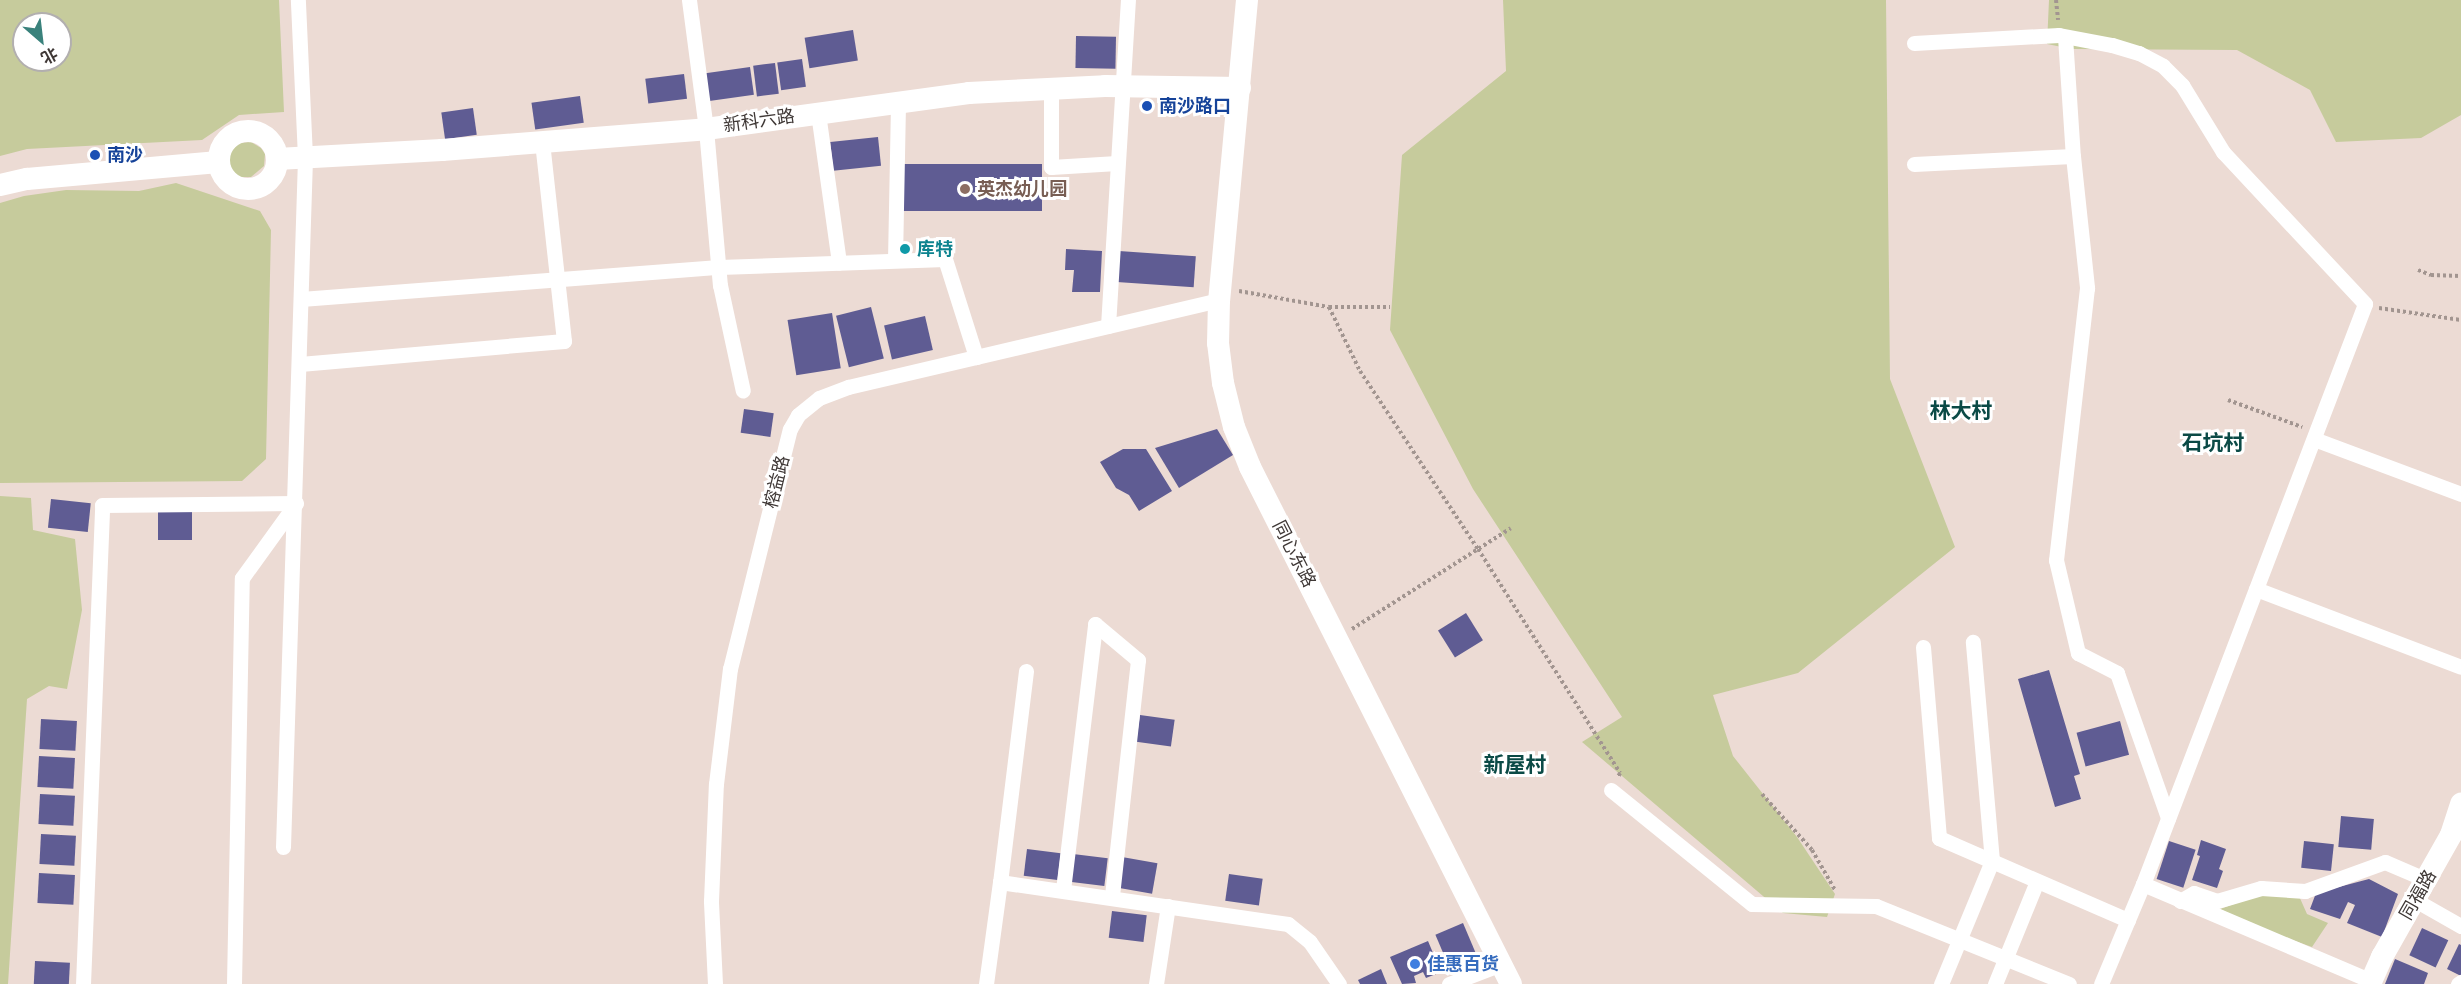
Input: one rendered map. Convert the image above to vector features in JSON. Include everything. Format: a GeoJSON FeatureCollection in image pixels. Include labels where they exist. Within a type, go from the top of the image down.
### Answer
{"type":"FeatureCollection","features":[{"type":"Feature","properties":{"kind":"street"},"geometry":{"type":"LineString","coordinates":[[283,847],[296,503],[305,157],[298,0]]}},
{"type":"Feature","properties":{"kind":"street"},"geometry":{"type":"LineString","coordinates":[[689,0],[706,129],[719,267],[743,391]]}},
{"type":"Feature","properties":{"kind":"street"},"geometry":{"type":"LineString","coordinates":[[1108,326],[1128,0]]}},
{"type":"Feature","properties":{"kind":"street","name":"同心东路"},"geometry":{"type":"LineString","coordinates":[[1247,0],[1219,294],[1218,343],[1223,383],[1234,427],[1250,467],[1506,974]]}},
{"type":"Feature","properties":{"kind":"street"},"geometry":{"type":"LineString","coordinates":[[2065,37],[2073,156],[2087,288],[2056,560],[2078,652],[2117,673],[2168,818]]}},
{"type":"Feature","properties":{"kind":"street"},"geometry":{"type":"LineString","coordinates":[[1914,43],[2065,37],[2139,53],[2174,74],[2223,152],[2365,304],[2168,818],[2101,984]]}},
{"type":"Feature","properties":{"kind":"street","name":"新科六路"},"geometry":{"type":"LineString","coordinates":[[277,159],[706,129],[969,93],[1122,86],[1240,88]]}},
{"type":"Feature","properties":{"kind":"street"},"geometry":{"type":"LineString","coordinates":[[1051,89],[1052,167],[1117,163]]}},
{"type":"Feature","properties":{"kind":"street"},"geometry":{"type":"LineString","coordinates":[[895,260],[898,101]]}},
{"type":"Feature","properties":{"kind":"street"},"geometry":{"type":"LineString","coordinates":[[818,113],[839,262]]}},
{"type":"Feature","properties":{"kind":"street"},"geometry":{"type":"LineString","coordinates":[[246,130],[264,135],[275,150],[277,159],[271,178],[254,189],[234,187],[226,180],[218,162],[223,144],[229,137],[246,130]]}},
{"type":"Feature","properties":{"kind":"street"},"geometry":{"type":"LineString","coordinates":[[300,364],[564,340],[542,142]]}},
{"type":"Feature","properties":{"kind":"street"},"geometry":{"type":"LineString","coordinates":[[1914,164],[2073,156]]}},
{"type":"Feature","properties":{"kind":"street"},"geometry":{"type":"LineString","coordinates":[[0,185],[27,179],[218,162]]}},
{"type":"Feature","properties":{"kind":"street"},"geometry":{"type":"LineString","coordinates":[[301,299],[719,267],[945,259],[976,357]]}},
{"type":"Feature","properties":{"kind":"street","name":"榕益路"},"geometry":{"type":"LineString","coordinates":[[715,984],[711,901],[715,807],[730,669],[790,429],[798,415],[819,398],[848,387],[1108,326],[1219,294]]}},
{"type":"Feature","properties":{"kind":"street"},"geometry":{"type":"LineString","coordinates":[[2315,435],[2461,494]]}},
{"type":"Feature","properties":{"kind":"street"},"geometry":{"type":"LineString","coordinates":[[83,984],[102,505],[296,503]]}},
{"type":"Feature","properties":{"kind":"street"},"geometry":{"type":"LineString","coordinates":[[234,984],[242,578],[296,503]]}},
{"type":"Feature","properties":{"kind":"street"},"geometry":{"type":"LineString","coordinates":[[2256,589],[2461,667]]}},
{"type":"Feature","properties":{"kind":"street"},"geometry":{"type":"LineString","coordinates":[[1063,891],[1095,624],[1138,660],[1112,897]]}},
{"type":"Feature","properties":{"kind":"street"},"geometry":{"type":"LineString","coordinates":[[1941,984],[1992,861],[1973,642]]}},
{"type":"Feature","properties":{"kind":"street"},"geometry":{"type":"LineString","coordinates":[[1923,646],[1939,838],[2128,920]]}},
{"type":"Feature","properties":{"kind":"street"},"geometry":{"type":"LineString","coordinates":[[986,984],[1026,671]]}},
{"type":"Feature","properties":{"kind":"street"},"geometry":{"type":"LineString","coordinates":[[1611,790],[1752,904],[1876,906],[2069,984]]}},
{"type":"Feature","properties":{"kind":"street","name":"同福路"},"geometry":{"type":"LineString","coordinates":[[2371,983],[2451,835],[2461,804]]}},
{"type":"Feature","properties":{"kind":"street"},"geometry":{"type":"LineString","coordinates":[[2180,901],[2194,893],[2217,901],[2261,888],[2305,891],[2385,862],[2427,880]]}},
{"type":"Feature","properties":{"kind":"street"},"geometry":{"type":"LineString","coordinates":[[1995,984],[2037,881]]}},
{"type":"Feature","properties":{"kind":"street"},"geometry":{"type":"LineString","coordinates":[[1000,882],[1288,924],[1310,942],[1339,984]]}},
{"type":"Feature","properties":{"kind":"street"},"geometry":{"type":"LineString","coordinates":[[2142,884],[2371,983]]}},
{"type":"Feature","properties":{"kind":"street"},"geometry":{"type":"LineString","coordinates":[[2415,900],[2461,926]]}},
{"type":"Feature","properties":{"kind":"street"},"geometry":{"type":"LineString","coordinates":[[1156,984],[1168,906]]}},
{"type":"Feature","properties":{"kind":"street"},"geometry":{"type":"LineString","coordinates":[[1449,984],[1506,974]]}},
{"type":"Feature","properties":{"kind":"path"},"geometry":{"type":"LineString","coordinates":[[2418,270],[2431,275],[2461,276]]}},
{"type":"Feature","properties":{"kind":"path"},"geometry":{"type":"LineString","coordinates":[[1219,294],[1329,307],[1390,307]]}},
{"type":"Feature","properties":{"kind":"path"},"geometry":{"type":"LineString","coordinates":[[2365,304],[2396,312],[2461,320]]}},
{"type":"Feature","properties":{"kind":"path"},"geometry":{"type":"LineString","coordinates":[[1329,307],[1360,371],[1478,549],[1620,773],[1611,790]]}},
{"type":"Feature","properties":{"kind":"path"},"geometry":{"type":"LineString","coordinates":[[2228,400],[2315,435]]}},
{"type":"Feature","properties":{"kind":"path"},"geometry":{"type":"LineString","coordinates":[[1337,639],[1511,528]]}},
{"type":"Feature","properties":{"kind":"path"},"geometry":{"type":"LineString","coordinates":[[1762,794],[1812,850],[1844,907]]}},
{"type":"Feature","properties":{"kind":"green space"},"geometry":{"type":"Polygon","coordinates":[[[0,0],[279,0],[284,112],[239,115],[202,140],[27,149],[0,156],[0,0]]]}},
{"type":"Feature","properties":{"kind":"green space"},"geometry":{"type":"Polygon","coordinates":[[[1503,0],[1886,0],[1890,379],[1955,547],[1798,673],[1713,695],[1733,756],[1797,837],[1835,894],[1827,917],[1783,913],[1582,742],[1622,717],[1473,489],[1390,330],[1402,155],[1506,71],[1503,0]]]}},
{"type":"Feature","properties":{"kind":"green space"},"geometry":{"type":"Polygon","coordinates":[[[2049,0],[2461,0],[2461,115],[2421,138],[2336,142],[2310,90],[2237,50],[2072,49],[2047,44],[2049,0]]]}},
{"type":"Feature","properties":{"kind":"green space"},"geometry":{"type":"Polygon","coordinates":[[[251,142],[261,148],[265,154],[264,166],[251,177],[240,177],[235,174],[225,158],[239,143],[251,142]]]}},
{"type":"Feature","properties":{"kind":"green space"},"geometry":{"type":"Polygon","coordinates":[[[176,183],[260,211],[271,230],[266,459],[242,481],[0,483],[0,203],[24,196],[66,190],[139,191],[176,183]]]}},
{"type":"Feature","properties":{"kind":"green space"},"geometry":{"type":"Polygon","coordinates":[[[0,496],[31,498],[33,530],[75,539],[82,610],[67,689],[49,686],[27,699],[8,984],[0,984],[0,496]]]}},
{"type":"Feature","properties":{"kind":"green space"},"geometry":{"type":"Polygon","coordinates":[[[2262,894],[2299,896],[2307,914],[2328,923],[2312,947],[2264,930],[2220,909],[2262,894]]]}},
{"type":"Feature","properties":{"kind":"building"},"geometry":{"type":"Polygon","coordinates":[[[853,30],[858,61],[809,68],[805,38],[853,30]]]}},
{"type":"Feature","properties":{"kind":"building"},"geometry":{"type":"Polygon","coordinates":[[[1076,36],[1116,37],[1115,69],[1075,68],[1076,36]]]}},
{"type":"Feature","properties":{"kind":"building"},"geometry":{"type":"Polygon","coordinates":[[[802,59],[806,87],[781,90],[777,62],[802,59]]]}},
{"type":"Feature","properties":{"kind":"building"},"geometry":{"type":"Polygon","coordinates":[[[775,63],[779,94],[757,96],[753,66],[775,63]]]}},
{"type":"Feature","properties":{"kind":"building"},"geometry":{"type":"Polygon","coordinates":[[[750,67],[754,95],[709,101],[705,73],[750,67]]]}},
{"type":"Feature","properties":{"kind":"building"},"geometry":{"type":"Polygon","coordinates":[[[684,74],[687,99],[648,104],[645,79],[684,74]]]}},
{"type":"Feature","properties":{"kind":"building"},"geometry":{"type":"Polygon","coordinates":[[[580,96],[584,123],[535,130],[531,103],[580,96]]]}},
{"type":"Feature","properties":{"kind":"building"},"geometry":{"type":"Polygon","coordinates":[[[473,108],[477,135],[445,139],[441,112],[473,108]]]}},
{"type":"Feature","properties":{"kind":"building"},"geometry":{"type":"Polygon","coordinates":[[[878,137],[881,166],[833,171],[830,142],[878,137]]]}},
{"type":"Feature","properties":{"kind":"building"},"geometry":{"type":"Polygon","coordinates":[[[900,164],[1042,164],[1042,211],[900,211],[900,164]]]}},
{"type":"Feature","properties":{"kind":"building"},"geometry":{"type":"Polygon","coordinates":[[[1066,249],[1102,251],[1100,292],[1072,292],[1074,270],[1065,270],[1066,249]]]}},
{"type":"Feature","properties":{"kind":"building"},"geometry":{"type":"Polygon","coordinates":[[[1119,251],[1196,256],[1194,287],[1117,282],[1119,251]]]}},
{"type":"Feature","properties":{"kind":"building"},"geometry":{"type":"Polygon","coordinates":[[[871,307],[884,358],[849,367],[836,316],[871,307]]]}},
{"type":"Feature","properties":{"kind":"building"},"geometry":{"type":"Polygon","coordinates":[[[832,313],[841,368],[796,375],[788,320],[832,313]]]}},
{"type":"Feature","properties":{"kind":"building"},"geometry":{"type":"Polygon","coordinates":[[[925,316],[933,350],[892,360],[884,325],[925,316]]]}},
{"type":"Feature","properties":{"kind":"building"},"geometry":{"type":"Polygon","coordinates":[[[744,409],[774,413],[770,437],[741,433],[744,409]]]}},
{"type":"Feature","properties":{"kind":"building"},"geometry":{"type":"Polygon","coordinates":[[[1217,429],[1233,455],[1179,488],[1155,448],[1217,429]]]}},
{"type":"Feature","properties":{"kind":"building"},"geometry":{"type":"Polygon","coordinates":[[[1123,449],[1146,449],[1172,491],[1139,511],[1129,495],[1116,488],[1100,462],[1123,449]]]}},
{"type":"Feature","properties":{"kind":"building"},"geometry":{"type":"Polygon","coordinates":[[[51,499],[91,503],[88,532],[48,528],[51,499]]]}},
{"type":"Feature","properties":{"kind":"building"},"geometry":{"type":"Polygon","coordinates":[[[158,511],[192,511],[192,540],[158,540],[158,511]]]}},
{"type":"Feature","properties":{"kind":"building"},"geometry":{"type":"Polygon","coordinates":[[[1466,613],[1483,640],[1455,658],[1438,630],[1466,613]]]}},
{"type":"Feature","properties":{"kind":"building"},"geometry":{"type":"Polygon","coordinates":[[[2049,670],[2080,774],[2074,776],[2081,799],[2055,807],[2018,679],[2049,670]]]}},
{"type":"Feature","properties":{"kind":"building"},"geometry":{"type":"Polygon","coordinates":[[[1140,715],[1175,720],[1171,747],[1136,742],[1140,715]]]}},
{"type":"Feature","properties":{"kind":"building"},"geometry":{"type":"Polygon","coordinates":[[[41,719],[77,721],[75,751],[39,749],[41,719]]]}},
{"type":"Feature","properties":{"kind":"building"},"geometry":{"type":"Polygon","coordinates":[[[2120,721],[2129,755],[2086,766],[2077,733],[2120,721]]]}},
{"type":"Feature","properties":{"kind":"building"},"geometry":{"type":"Polygon","coordinates":[[[39,756],[75,758],[73,789],[37,787],[39,756]]]}},
{"type":"Feature","properties":{"kind":"building"},"geometry":{"type":"Polygon","coordinates":[[[40,794],[75,796],[73,826],[38,824],[40,794]]]}},
{"type":"Feature","properties":{"kind":"building"},"geometry":{"type":"Polygon","coordinates":[[[2341,816],[2374,819],[2371,850],[2338,847],[2341,816]]]}},
{"type":"Feature","properties":{"kind":"building"},"geometry":{"type":"Polygon","coordinates":[[[41,834],[76,836],[74,866],[39,864],[41,834]]]}},
{"type":"Feature","properties":{"kind":"building"},"geometry":{"type":"Polygon","coordinates":[[[2201,840],[2226,849],[2219,869],[2223,871],[2217,888],[2192,880],[2200,856],[2197,855],[2201,840]]]}},
{"type":"Feature","properties":{"kind":"building"},"geometry":{"type":"Polygon","coordinates":[[[2169,841],[2196,850],[2183,888],[2157,879],[2169,841]]]}},
{"type":"Feature","properties":{"kind":"building"},"geometry":{"type":"Polygon","coordinates":[[[2304,841],[2334,844],[2331,871],[2301,868],[2304,841]]]}},
{"type":"Feature","properties":{"kind":"building"},"geometry":{"type":"Polygon","coordinates":[[[1027,849],[1061,853],[1057,880],[1024,876],[1027,849]]]}},
{"type":"Feature","properties":{"kind":"building"},"geometry":{"type":"Polygon","coordinates":[[[1073,854],[1108,858],[1104,886],[1070,882],[1073,854]]]}},
{"type":"Feature","properties":{"kind":"building"},"geometry":{"type":"Polygon","coordinates":[[[1122,857],[1157,863],[1152,894],[1117,888],[1122,857]]]}},
{"type":"Feature","properties":{"kind":"building"},"geometry":{"type":"Polygon","coordinates":[[[39,873],[75,875],[73,905],[37,903],[39,873]]]}},
{"type":"Feature","properties":{"kind":"building"},"geometry":{"type":"Polygon","coordinates":[[[1229,874],[1263,879],[1259,905],[1225,901],[1229,874]]]}},
{"type":"Feature","properties":{"kind":"building"},"geometry":{"type":"Polygon","coordinates":[[[2369,879],[2398,894],[2382,937],[2347,923],[2355,905],[2348,902],[2340,919],[2310,909],[2316,893],[2369,879]]]}},
{"type":"Feature","properties":{"kind":"building"},"geometry":{"type":"Polygon","coordinates":[[[1112,911],[1147,915],[1143,942],[1109,938],[1112,911]]]}},
{"type":"Feature","properties":{"kind":"building"},"geometry":{"type":"Polygon","coordinates":[[[1463,923],[1477,956],[1449,968],[1435,935],[1463,923]]]}},
{"type":"Feature","properties":{"kind":"building"},"geometry":{"type":"Polygon","coordinates":[[[2422,928],[2448,940],[2436,967],[2409,955],[2422,928]]]}},
{"type":"Feature","properties":{"kind":"building"},"geometry":{"type":"Polygon","coordinates":[[[1428,941],[1441,972],[1426,978],[1423,972],[1414,976],[1416,983],[1402,984],[1390,957],[1428,941]]]}},
{"type":"Feature","properties":{"kind":"building"},"geometry":{"type":"Polygon","coordinates":[[[2459,944],[2461,945],[2461,976],[2447,969],[2459,944]]]}},
{"type":"Feature","properties":{"kind":"building"},"geometry":{"type":"Polygon","coordinates":[[[2395,959],[2428,973],[2424,984],[2385,984],[2395,959]]]}},
{"type":"Feature","properties":{"kind":"building"},"geometry":{"type":"Polygon","coordinates":[[[35,961],[70,963],[69,984],[34,984],[35,961]]]}},
{"type":"Feature","properties":{"kind":"building"},"geometry":{"type":"Polygon","coordinates":[[[1381,969],[1387,984],[1360,984],[1358,980],[1381,969]]]}},
{"type":"Feature","properties":{"kind":"place","name":"南沙路口"},"geometry":{"type":"Point","coordinates":[1147,106]}},
{"type":"Feature","properties":{"kind":"place","name":"南沙"},"geometry":{"type":"Point","coordinates":[95,155]}},
{"type":"Feature","properties":{"kind":"place","name":"英杰幼儿园"},"geometry":{"type":"Point","coordinates":[965,189]}},
{"type":"Feature","properties":{"kind":"place","name":"库特"},"geometry":{"type":"Point","coordinates":[905,249]}},
{"type":"Feature","properties":{"kind":"place","name":"佳惠百货"},"geometry":{"type":"Point","coordinates":[1415,964]}},
{"type":"Feature","properties":{"kind":"district","name":"林大村"},"geometry":{"type":"Point","coordinates":[1961,410]}},
{"type":"Feature","properties":{"kind":"district","name":"石坑村"},"geometry":{"type":"Point","coordinates":[2213,442]}},
{"type":"Feature","properties":{"kind":"district","name":"新屋村"},"geometry":{"type":"Point","coordinates":[1515,764]}}]}
